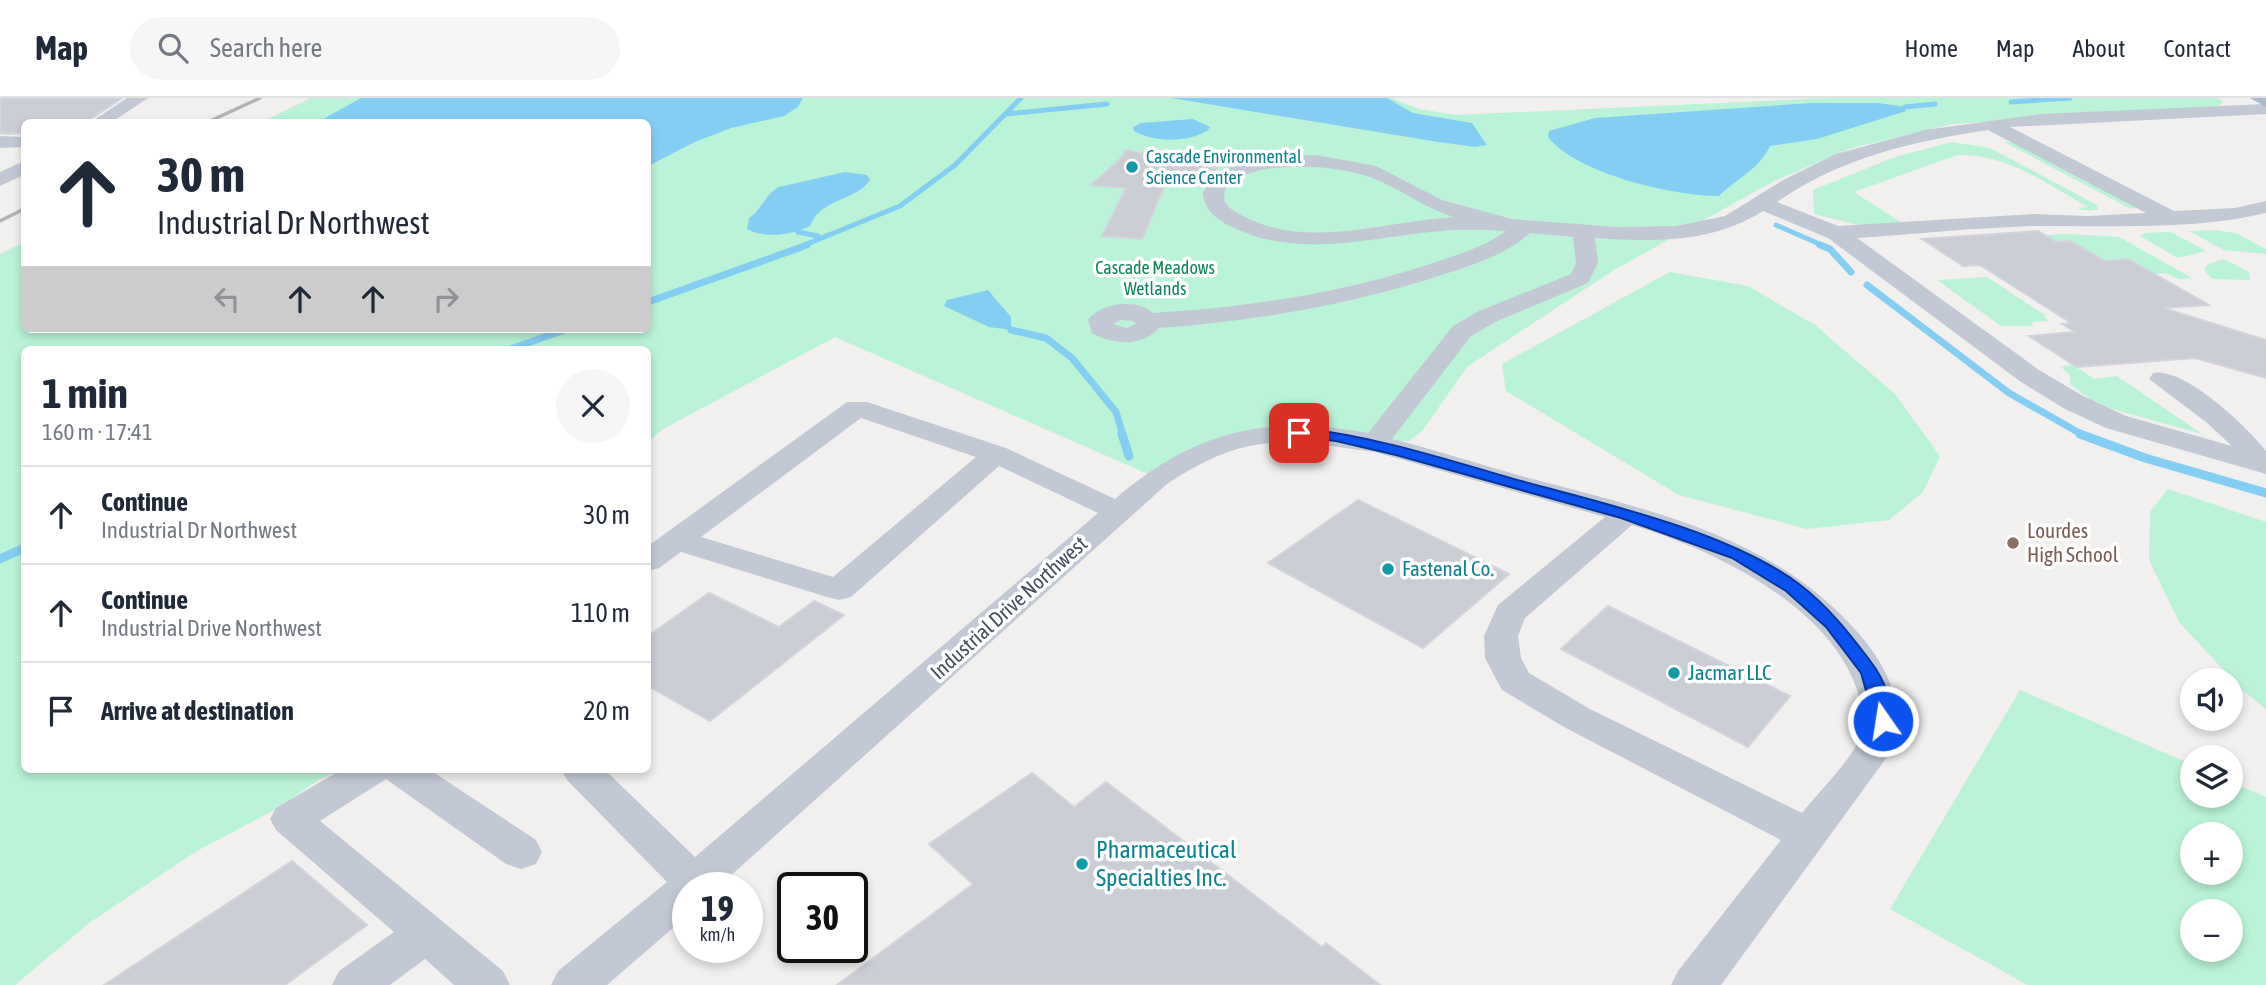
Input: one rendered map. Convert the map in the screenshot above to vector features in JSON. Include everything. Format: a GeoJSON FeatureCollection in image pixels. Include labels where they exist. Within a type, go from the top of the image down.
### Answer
{"type":"FeatureCollection","features":[{"type":"Feature","properties":{"kind":"main road"},"geometry":{"type":"LineString","coordinates":[[2260,98],[2266,100]]}},
{"type":"Feature","properties":{"kind":"street"},"geometry":{"type":"LineString","coordinates":[[124,98],[130,98]]}},
{"type":"Feature","properties":{"kind":"street"},"geometry":{"type":"LineString","coordinates":[[105,119],[139,98]]}},
{"type":"Feature","properties":{"kind":"street"},"geometry":{"type":"LineString","coordinates":[[1518,225],[1437,205],[1386,177],[1357,167],[1296,161],[1239,171],[1221,181],[1213,192],[1213,198],[1222,212],[1242,225],[1270,233],[1335,239],[1441,223],[1518,225],[1583,233],[1636,234],[1708,229],[1740,219],[1805,175],[1847,155],[1887,144],[1976,129],[2266,110]]}},
{"type":"Feature","properties":{"kind":"street"},"geometry":{"type":"LineString","coordinates":[[1976,129],[2011,134],[2266,121]]}},
{"type":"Feature","properties":{"kind":"street"},"geometry":{"type":"LineString","coordinates":[[1976,129],[2134,220]]}},
{"type":"Feature","properties":{"kind":"street"},"geometry":{"type":"LineString","coordinates":[[2011,134],[2171,217]]}},
{"type":"Feature","properties":{"kind":"street"},"geometry":{"type":"LineString","coordinates":[[0,142],[21,142]]}},
{"type":"Feature","properties":{"kind":"street"},"geometry":{"type":"LineString","coordinates":[[0,180],[21,169]]}},
{"type":"Feature","properties":{"kind":"street"},"geometry":{"type":"LineString","coordinates":[[1385,230],[1406,219],[1411,212],[1411,197],[1405,189]]}},
{"type":"Feature","properties":{"kind":"street"},"geometry":{"type":"LineString","coordinates":[[1761,203],[1836,233],[2030,376],[2073,402],[2116,422],[2263,464]]}},
{"type":"Feature","properties":{"kind":"street"},"geometry":{"type":"LineString","coordinates":[[1836,233],[2033,220],[2134,220],[2235,214],[2266,207]]}},
{"type":"Feature","properties":{"kind":"street"},"geometry":{"type":"LineString","coordinates":[[1149,321],[1246,312],[1351,294],[1410,279],[1487,251],[1518,225]]}},
{"type":"Feature","properties":{"kind":"street"},"geometry":{"type":"LineString","coordinates":[[1374,444],[1445,349],[1462,331],[1513,305],[1580,278],[1587,263],[1583,233]]}},
{"type":"Feature","properties":{"kind":"street"},"geometry":{"type":"LineString","coordinates":[[2162,379],[2222,421],[2249,446],[2263,464]]}},
{"type":"Feature","properties":{"kind":"street"},"geometry":{"type":"LineString","coordinates":[[651,559],[857,408],[996,454],[1118,511]]}},
{"type":"Feature","properties":{"kind":"street","name":"Industrial Drive Northwest"},"geometry":{"type":"LineString","coordinates":[[707,872],[923,686],[1118,511],[1182,461],[1236,440],[1261,435],[1299,433],[1374,444],[1626,515],[1699,539],[1749,561],[1801,594],[1833,623],[1869,672],[1879,698],[1883,721],[1877,746],[1694,985]]}},
{"type":"Feature","properties":{"kind":"street"},"geometry":{"type":"LineString","coordinates":[[677,540],[839,590],[996,454]]}},
{"type":"Feature","properties":{"kind":"street"},"geometry":{"type":"LineString","coordinates":[[1626,515],[1510,613],[1502,636],[1503,658],[1515,681],[1577,718],[1808,835]]}},
{"type":"Feature","properties":{"kind":"street"},"geometry":{"type":"LineString","coordinates":[[367,773],[290,819],[424,935],[487,985]]}},
{"type":"Feature","properties":{"kind":"street"},"geometry":{"type":"LineString","coordinates":[[405,773],[522,852]]}},
{"type":"Feature","properties":{"kind":"street"},"geometry":{"type":"LineString","coordinates":[[584,773],[678,872]]}},
{"type":"Feature","properties":{"kind":"street","name":"Industrial Drive Northwest"},"geometry":{"type":"LineString","coordinates":[[574,985],[672,902]]}},
{"type":"Feature","properties":{"kind":"street"},"geometry":{"type":"LineString","coordinates":[[355,985],[424,935]]}},
{"type":"Feature","properties":{"kind":"green space","name":"Cascade Meadows Wetlands"},"geometry":{"type":"Polygon","coordinates":[[[311,98],[1391,98],[1419,109],[1456,115],[1828,98],[2216,98],[2223,101],[2218,107],[1952,124],[1852,148],[1774,181],[1614,270],[1468,366],[1422,431],[1409,441],[1374,444],[1278,433],[1157,478],[835,337],[665,428],[651,439],[651,346],[21,346],[21,773],[333,773],[278,808],[195,852],[89,923],[15,985],[0,985],[0,254],[21,244],[21,333],[651,333],[651,119],[268,119],[311,98]]]}},
{"type":"Feature","properties":{"kind":"green space"},"geometry":{"type":"Polygon","coordinates":[[[1952,142],[1990,148],[2097,205],[2098,210],[2081,210],[2079,208],[2088,207],[2009,165],[1992,159],[1957,155],[1854,192],[1905,225],[1863,226],[1814,214],[1813,190],[1895,157],[1952,142]]]}},
{"type":"Feature","properties":{"kind":"green space"},"geometry":{"type":"Polygon","coordinates":[[[2004,142],[2013,142],[2140,208],[2129,208],[2004,142]]]}},
{"type":"Feature","properties":{"kind":"green space"},"geometry":{"type":"Polygon","coordinates":[[[2216,230],[2235,233],[2266,249],[2266,254],[2224,250],[2189,231],[2216,230]]]}},
{"type":"Feature","properties":{"kind":"green space"},"geometry":{"type":"Polygon","coordinates":[[[2171,232],[2206,251],[2178,258],[2140,236],[2144,233],[2171,232]]]}},
{"type":"Feature","properties":{"kind":"green space"},"geometry":{"type":"Polygon","coordinates":[[[2045,235],[2119,237],[2192,278],[2178,279],[2166,273],[2154,274],[2128,259],[2105,261],[2070,241],[2057,242],[2045,235]]]}},
{"type":"Feature","properties":{"kind":"green space"},"geometry":{"type":"Polygon","coordinates":[[[2224,259],[2249,272],[2250,280],[2212,279],[2204,270],[2208,264],[2224,259]]]}},
{"type":"Feature","properties":{"kind":"green space"},"geometry":{"type":"Polygon","coordinates":[[[1670,272],[1748,286],[1815,325],[1895,394],[1940,456],[1923,492],[1889,520],[1807,529],[1679,495],[1506,391],[1502,364],[1670,272]]]}},
{"type":"Feature","properties":{"kind":"green space"},"geometry":{"type":"Polygon","coordinates":[[[1987,277],[2046,316],[2044,317],[2049,321],[2033,322],[2032,326],[2001,326],[1937,280],[1987,277]]]}},
{"type":"Feature","properties":{"kind":"green space"},"geometry":{"type":"Polygon","coordinates":[[[2073,365],[2094,379],[2117,376],[2202,434],[2098,405],[2070,384],[2070,375],[2061,367],[2073,365]]]}},
{"type":"Feature","properties":{"kind":"green space"},"geometry":{"type":"Polygon","coordinates":[[[2168,489],[2266,522],[2266,709],[2243,691],[2243,668],[2222,668],[2179,622],[2149,560],[2150,512],[2168,489]]]}},
{"type":"Feature","properties":{"kind":"green space"},"geometry":{"type":"Polygon","coordinates":[[[2020,690],[2180,759],[2180,808],[2243,808],[2243,787],[2266,797],[2266,985],[2028,985],[1890,909],[2020,690]]]}},
{"type":"Feature","properties":{"kind":"water"},"geometry":{"type":"Polygon","coordinates":[[[361,98],[803,98],[798,107],[784,116],[731,128],[695,142],[651,164],[651,119],[323,119],[361,98]]]}},
{"type":"Feature","properties":{"kind":"water"},"geometry":{"type":"Polygon","coordinates":[[[1171,98],[1387,98],[1413,113],[1472,123],[1487,145],[1475,147],[1432,141],[1171,98]]]}},
{"type":"Feature","properties":{"kind":"water"},"geometry":{"type":"Polygon","coordinates":[[[1812,103],[1878,103],[1905,107],[1906,111],[1817,139],[1770,146],[1754,168],[1719,196],[1677,192],[1603,172],[1562,150],[1548,137],[1549,131],[1595,118],[1812,103]]]}},
{"type":"Feature","properties":{"kind":"water"},"geometry":{"type":"Polygon","coordinates":[[[1193,119],[1210,127],[1199,135],[1171,140],[1142,135],[1134,131],[1133,127],[1141,123],[1193,119]]]}},
{"type":"Feature","properties":{"kind":"water"},"geometry":{"type":"Polygon","coordinates":[[[845,172],[867,175],[870,179],[858,191],[822,210],[810,226],[778,235],[747,229],[749,218],[779,187],[845,172]]]}},
{"type":"Feature","properties":{"kind":"water"},"geometry":{"type":"Polygon","coordinates":[[[988,290],[1011,317],[1011,330],[989,327],[944,306],[947,300],[988,290]]]}},
{"type":"Feature","properties":{"kind":"building"},"geometry":{"type":"Polygon","coordinates":[[[0,98],[122,98],[90,119],[21,119],[21,133],[0,133],[0,98]]]}},
{"type":"Feature","properties":{"kind":"building"},"geometry":{"type":"Polygon","coordinates":[[[1126,150],[1217,168],[1217,173],[1206,182],[1167,180],[1142,239],[1102,236],[1126,188],[1091,185],[1119,160],[1126,150]]]}},
{"type":"Feature","properties":{"kind":"building"},"geometry":{"type":"Polygon","coordinates":[[[2038,231],[2057,242],[2070,241],[2105,261],[2128,259],[2209,305],[2163,308],[2266,340],[2266,378],[2195,358],[2077,367],[2029,336],[2075,332],[2062,324],[2071,323],[1980,265],[1963,266],[1922,239],[2038,231]]]}},
{"type":"Feature","properties":{"kind":"building","name":"Fastenal Co."},"geometry":{"type":"Polygon","coordinates":[[[1358,500],[1509,574],[1423,648],[1268,563],[1358,500]]]}},
{"type":"Feature","properties":{"kind":"building"},"geometry":{"type":"Polygon","coordinates":[[[709,593],[779,627],[814,601],[844,615],[710,721],[651,688],[651,634],[709,593]]]}},
{"type":"Feature","properties":{"kind":"building","name":"Jacmar LLC"},"geometry":{"type":"Polygon","coordinates":[[[1608,606],[1790,696],[1748,747],[1561,649],[1608,606]]]}},
{"type":"Feature","properties":{"kind":"building","name":"Pharmaceutical Specialties Inc."},"geometry":{"type":"Polygon","coordinates":[[[1032,773],[1074,807],[1106,782],[1322,947],[1326,943],[1380,985],[837,985],[973,884],[929,844],[1032,773]]]}},
{"type":"Feature","properties":{"kind":"building"},"geometry":{"type":"Polygon","coordinates":[[[292,861],[367,925],[285,985],[104,985],[292,861]]]}},
{"type":"Feature","properties":{"kind":"waterway"},"geometry":{"type":"LineString","coordinates":[[802,246],[900,206],[955,165],[1021,98]]}},
{"type":"Feature","properties":{"kind":"waterway"},"geometry":{"type":"LineString","coordinates":[[2011,102],[2070,98]]}},
{"type":"Feature","properties":{"kind":"waterway"},"geometry":{"type":"LineString","coordinates":[[1006,114],[1107,104]]}},
{"type":"Feature","properties":{"kind":"waterway"},"geometry":{"type":"LineString","coordinates":[[1905,107],[1935,104]]}},
{"type":"Feature","properties":{"kind":"waterway"},"geometry":{"type":"LineString","coordinates":[[1776,225],[1824,246]]}},
{"type":"Feature","properties":{"kind":"waterway"},"geometry":{"type":"LineString","coordinates":[[798,232],[818,236]]}},
{"type":"Feature","properties":{"kind":"waterway"},"geometry":{"type":"LineString","coordinates":[[651,301],[807,245]]}},
{"type":"Feature","properties":{"kind":"waterway"},"geometry":{"type":"LineString","coordinates":[[1820,245],[1830,249],[1851,272]]}},
{"type":"Feature","properties":{"kind":"waterway"},"geometry":{"type":"LineString","coordinates":[[1867,285],[2009,393],[2083,435]]}},
{"type":"Feature","properties":{"kind":"waterway"},"geometry":{"type":"LineString","coordinates":[[1011,330],[1046,338],[1072,358],[1116,412],[1123,435]]}},
{"type":"Feature","properties":{"kind":"waterway"},"geometry":{"type":"LineString","coordinates":[[519,346],[556,333]]}},
{"type":"Feature","properties":{"kind":"waterway"},"geometry":{"type":"LineString","coordinates":[[1122,434],[1129,456]]}},
{"type":"Feature","properties":{"kind":"waterway"},"geometry":{"type":"LineString","coordinates":[[2080,434],[2145,458],[2266,493]]}},
{"type":"Feature","properties":{"kind":"waterway"},"geometry":{"type":"LineString","coordinates":[[0,559],[21,549]]}},
{"type":"Feature","properties":{"kind":"railway"},"geometry":{"type":"LineString","coordinates":[[214,119],[260,98]]}},
{"type":"Feature","properties":{"kind":"railway"},"geometry":{"type":"LineString","coordinates":[[0,221],[21,210]]}},
{"type":"Feature","properties":{"kind":"place","name":"Cascade Environmental Science Center"},"geometry":{"type":"Point","coordinates":[1132,167]}},
{"type":"Feature","properties":{"kind":"place","name":"Lourdes High School"},"geometry":{"type":"Point","coordinates":[2013,543]}},
{"type":"Feature","properties":{"kind":"place","name":"Fastenal Co."},"geometry":{"type":"Point","coordinates":[1388,569]}},
{"type":"Feature","properties":{"kind":"place","name":"Jacmar LLC"},"geometry":{"type":"Point","coordinates":[1674,673]}},
{"type":"Feature","properties":{"kind":"place","name":"Pharmaceutical Specialties Inc."},"geometry":{"type":"Point","coordinates":[1082,864]}},
{"type":"Feature","properties":{"kind":"route"},"geometry":{"type":"LineString","coordinates":[[1299,433],[1336,436],[1374,444],[1626,515],[1699,539],[1737,555],[1792,587],[1810,600],[1833,623],[1869,672],[1879,698],[1883,721]]}}]}
